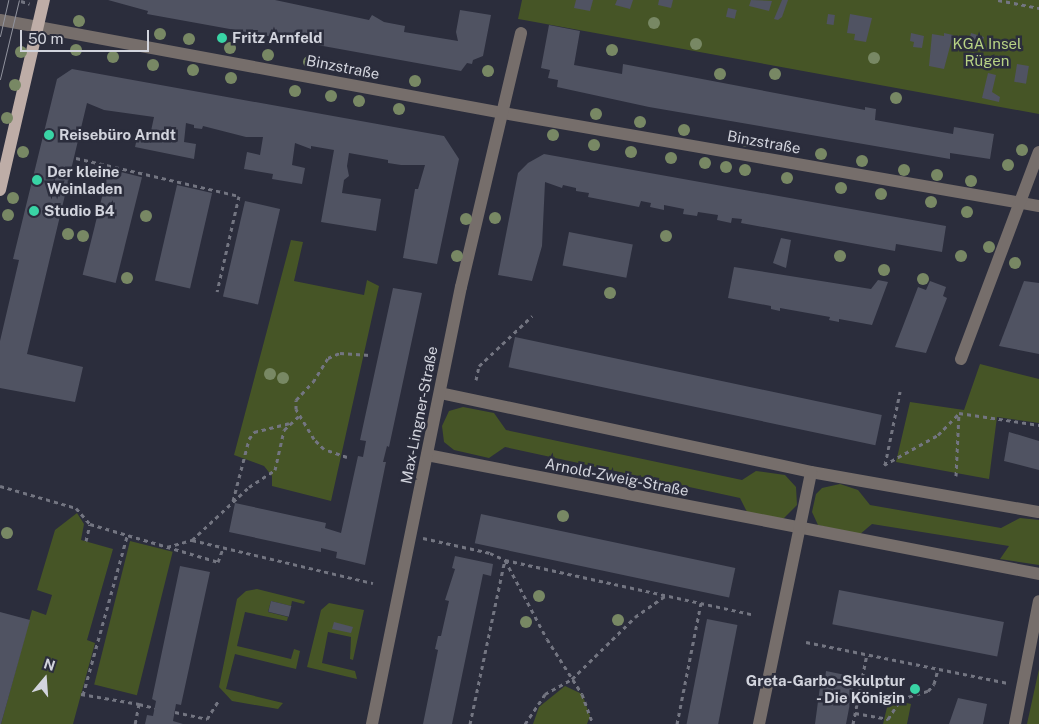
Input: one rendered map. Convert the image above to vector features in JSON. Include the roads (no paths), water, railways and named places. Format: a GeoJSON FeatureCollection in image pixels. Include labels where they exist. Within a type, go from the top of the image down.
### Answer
{"type":"FeatureCollection","features":[{"type":"Feature","properties":{"kind":"main road"},"geometry":{"type":"LineString","coordinates":[[0,190],[44,0]]}},
{"type":"Feature","properties":{"kind":"street","name":"Binzstraße"},"geometry":{"type":"LineString","coordinates":[[0,20],[503,113],[1039,206]]}},
{"type":"Feature","properties":{"kind":"street"},"geometry":{"type":"LineString","coordinates":[[503,113],[521,33]]}},
{"type":"Feature","properties":{"kind":"street","name":"Max-Lingner-Straße"},"geometry":{"type":"LineString","coordinates":[[372,724],[461,287],[503,113]]}},
{"type":"Feature","properties":{"kind":"street"},"geometry":{"type":"LineString","coordinates":[[961,359],[1039,152]]}},
{"type":"Feature","properties":{"kind":"street"},"geometry":{"type":"LineString","coordinates":[[440,393],[812,472],[1039,512]]}},
{"type":"Feature","properties":{"kind":"street","name":"Arnold-Zweig-Straße"},"geometry":{"type":"LineString","coordinates":[[428,455],[800,530],[1039,574]]}},
{"type":"Feature","properties":{"kind":"street"},"geometry":{"type":"LineString","coordinates":[[759,724],[812,472]]}},
{"type":"Feature","properties":{"kind":"street"},"geometry":{"type":"LineString","coordinates":[[1015,724],[1039,601]]}},
{"type":"Feature","properties":{"kind":"tram line"},"geometry":{"type":"LineString","coordinates":[[0,36],[8,0]]}},
{"type":"Feature","properties":{"kind":"tram line"},"geometry":{"type":"LineString","coordinates":[[0,79],[19,0]]}},
{"type":"Feature","properties":{"kind":"place","name":"Fritz Arnfeld"},"geometry":{"type":"Point","coordinates":[222,38]}},
{"type":"Feature","properties":{"kind":"place","name":"Reisebüro Arndt"},"geometry":{"type":"Point","coordinates":[49,135]}},
{"type":"Feature","properties":{"kind":"place","name":"Der kleine Weinladen"},"geometry":{"type":"Point","coordinates":[37,180]}},
{"type":"Feature","properties":{"kind":"place","name":"Studio B4"},"geometry":{"type":"Point","coordinates":[34,211]}},
{"type":"Feature","properties":{"kind":"place","name":"Greta-Garbo-Skulptur - Die Königin"},"geometry":{"type":"Point","coordinates":[915,689]}},
{"type":"Feature","properties":{"kind":"park label","name":"KGA Insel Rügen"},"geometry":{"type":"Point","coordinates":[987,52]}}]}
